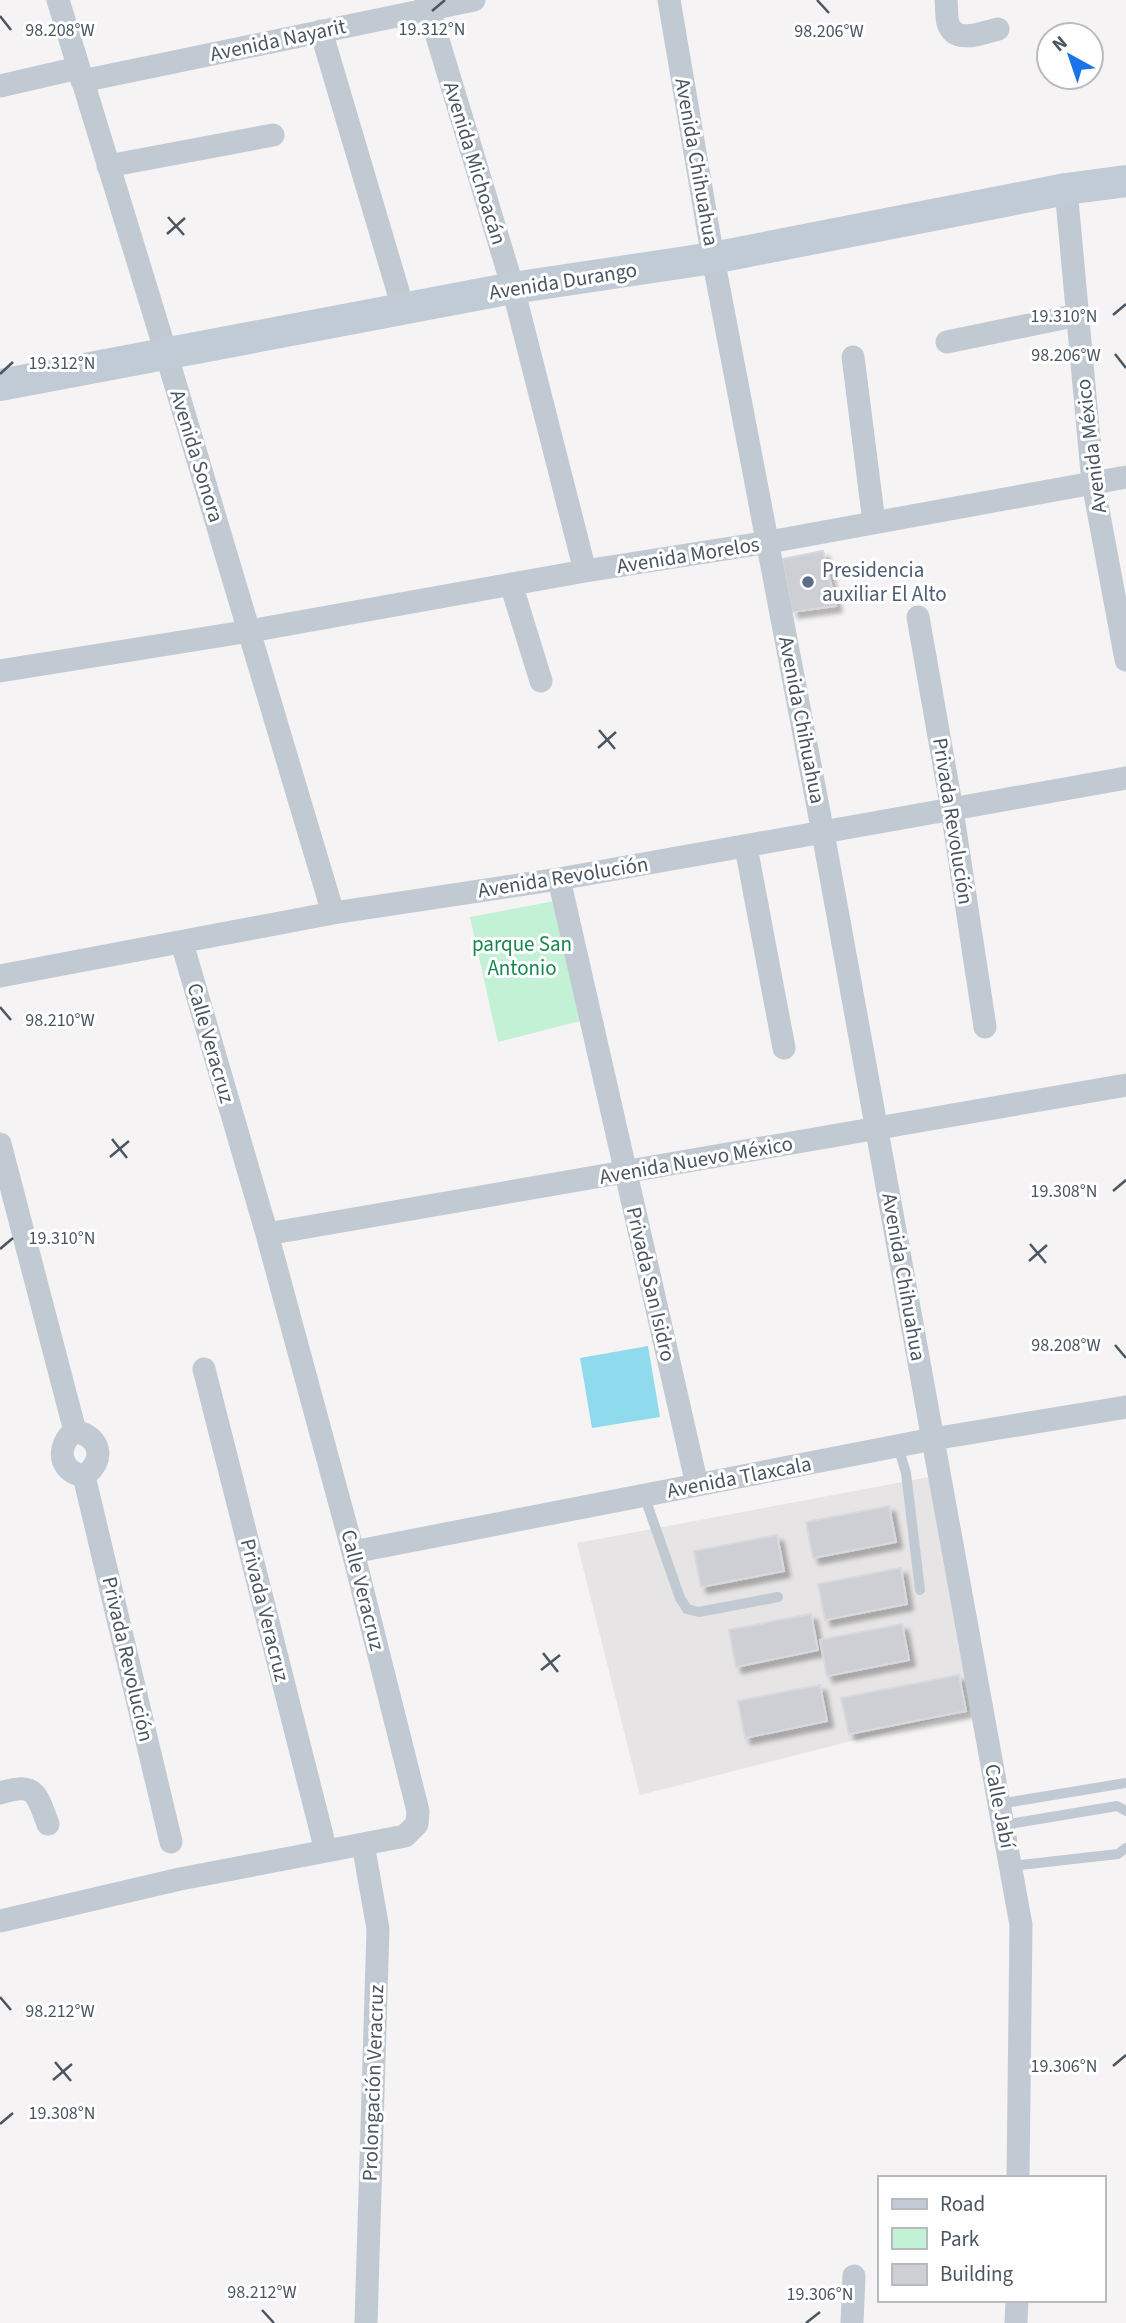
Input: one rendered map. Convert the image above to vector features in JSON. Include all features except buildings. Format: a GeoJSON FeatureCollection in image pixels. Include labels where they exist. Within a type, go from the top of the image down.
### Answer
{"type":"FeatureCollection","features":[{"type":"Feature","properties":{"kind":"street","name":"Avenida Sonora"},"geometry":{"type":"LineString","coordinates":[[58,0],[250,631],[332,913]]}},
{"type":"Feature","properties":{"kind":"street","name":"Avenida Nayarit"},"geometry":{"type":"LineString","coordinates":[[0,86],[80,75],[321,31],[427,4],[474,0]]}},
{"type":"Feature","properties":{"kind":"street","name":"Avenida Chihuahua"},"geometry":{"type":"LineString","coordinates":[[669,0],[713,258],[769,542],[933,1439]]}},
{"type":"Feature","properties":{"kind":"street"},"geometry":{"type":"LineString","coordinates":[[946,0],[948,23],[954,32],[964,37],[998,29]]}},
{"type":"Feature","properties":{"kind":"street","name":"Avenida Michoacán"},"geometry":{"type":"LineString","coordinates":[[427,4],[513,288],[585,571]]}},
{"type":"Feature","properties":{"kind":"street"},"geometry":{"type":"LineString","coordinates":[[321,31],[403,308]]}},
{"type":"Feature","properties":{"kind":"street"},"geometry":{"type":"LineString","coordinates":[[108,166],[273,135]]}},
{"type":"Feature","properties":{"kind":"street","name":"Avenida Durango"},"geometry":{"type":"LineString","coordinates":[[0,385],[513,288],[713,258],[1066,189],[1126,181]]}},
{"type":"Feature","properties":{"kind":"street","name":"Avenida México"},"geometry":{"type":"LineString","coordinates":[[1066,189],[1093,483],[1123,630],[1126,660]]}},
{"type":"Feature","properties":{"kind":"street"},"geometry":{"type":"LineString","coordinates":[[947,342],[1078,315]]}},
{"type":"Feature","properties":{"kind":"street"},"geometry":{"type":"LineString","coordinates":[[853,357],[874,522]]}},
{"type":"Feature","properties":{"kind":"street","name":"Avenida Morelos"},"geometry":{"type":"LineString","coordinates":[[0,671],[769,542],[1126,477]]}},
{"type":"Feature","properties":{"kind":"street"},"geometry":{"type":"LineString","coordinates":[[511,584],[541,681]]}},
{"type":"Feature","properties":{"kind":"street","name":"Privada Revolución"},"geometry":{"type":"LineString","coordinates":[[918,617],[952,810],[985,1027]]}},
{"type":"Feature","properties":{"kind":"street","name":"Avenida Revolución"},"geometry":{"type":"LineString","coordinates":[[0,976],[332,913],[559,879],[1126,778]]}},
{"type":"Feature","properties":{"kind":"street"},"geometry":{"type":"LineString","coordinates":[[746,847],[785,1048]]}},
{"type":"Feature","properties":{"kind":"street","name":"Privada San Isidro"},"geometry":{"type":"LineString","coordinates":[[559,879],[697,1485]]}},
{"type":"Feature","properties":{"kind":"street","name":"Calle Veracruz"},"geometry":{"type":"LineString","coordinates":[[0,1921],[180,1879],[405,1836],[416,1824],[418,1811],[354,1552],[267,1234],[182,943]]}},
{"type":"Feature","properties":{"kind":"street","name":"Avenida Nuevo México"},"geometry":{"type":"LineString","coordinates":[[267,1234],[1126,1085]]}},
{"type":"Feature","properties":{"kind":"street","name":"Privada Revolución"},"geometry":{"type":"LineString","coordinates":[[0,1144],[75,1431],[67,1437],[62,1456],[66,1466],[77,1475],[85,1476],[171,1842]]}},
{"type":"Feature","properties":{"kind":"street","name":"Privada Veracruz"},"geometry":{"type":"LineString","coordinates":[[204,1369],[327,1851]]}},
{"type":"Feature","properties":{"kind":"street","name":"Avenida Tlaxcala"},"geometry":{"type":"LineString","coordinates":[[354,1552],[933,1439],[1126,1407]]}},
{"type":"Feature","properties":{"kind":"street","name":"Calle Jabí"},"geometry":{"type":"LineString","coordinates":[[933,1439],[1021,1925],[1018,2176]]}},
{"type":"Feature","properties":{"kind":"street"},"geometry":{"type":"LineString","coordinates":[[0,1793],[18,1787],[29,1789],[37,1797],[48,1824]]}},
{"type":"Feature","properties":{"kind":"street","name":"Prolongación Veracruz"},"geometry":{"type":"LineString","coordinates":[[363,1844],[378,1929],[366,2323]]}},
{"type":"Feature","properties":{"kind":"street"},"geometry":{"type":"LineString","coordinates":[[852,2323],[854,2276]]}},
{"type":"Feature","properties":{"kind":"street"},"geometry":{"type":"LineString","coordinates":[[1017,2302],[1017,2323]]}},
{"type":"Feature","properties":{"kind":"lane"},"geometry":{"type":"LineString","coordinates":[[898,1446],[906,1473],[920,1590]]}},
{"type":"Feature","properties":{"kind":"lane"},"geometry":{"type":"LineString","coordinates":[[644,1495],[680,1598],[687,1609],[699,1612],[778,1597]]}},
{"type":"Feature","properties":{"kind":"lane"},"geometry":{"type":"LineString","coordinates":[[1001,1814],[1126,1783]]}},
{"type":"Feature","properties":{"kind":"lane"},"geometry":{"type":"LineString","coordinates":[[1001,1814],[1117,1806],[1126,1811]]}},
{"type":"Feature","properties":{"kind":"lane"},"geometry":{"type":"LineString","coordinates":[[1012,1866],[1118,1854],[1126,1848]]}},
{"type":"Feature","properties":{"kind":"shaded area"},"geometry":{"type":"Polygon","coordinates":[[[929,1477],[973,1710],[640,1795],[577,1543],[929,1477]]]}},
{"type":"Feature","properties":{"kind":"green space","name":"parque San Antonio"},"geometry":{"type":"Polygon","coordinates":[[[555,901],[580,1021],[498,1042],[470,917],[555,901]]]}},
{"type":"Feature","properties":{"kind":"water"},"geometry":{"type":"Polygon","coordinates":[[[648,1346],[660,1417],[592,1428],[580,1358],[648,1346]]]}},
{"type":"Feature","properties":{"kind":"place","name":"Presidencia auxiliar El Alto"},"geometry":{"type":"Point","coordinates":[808,582]}}]}
